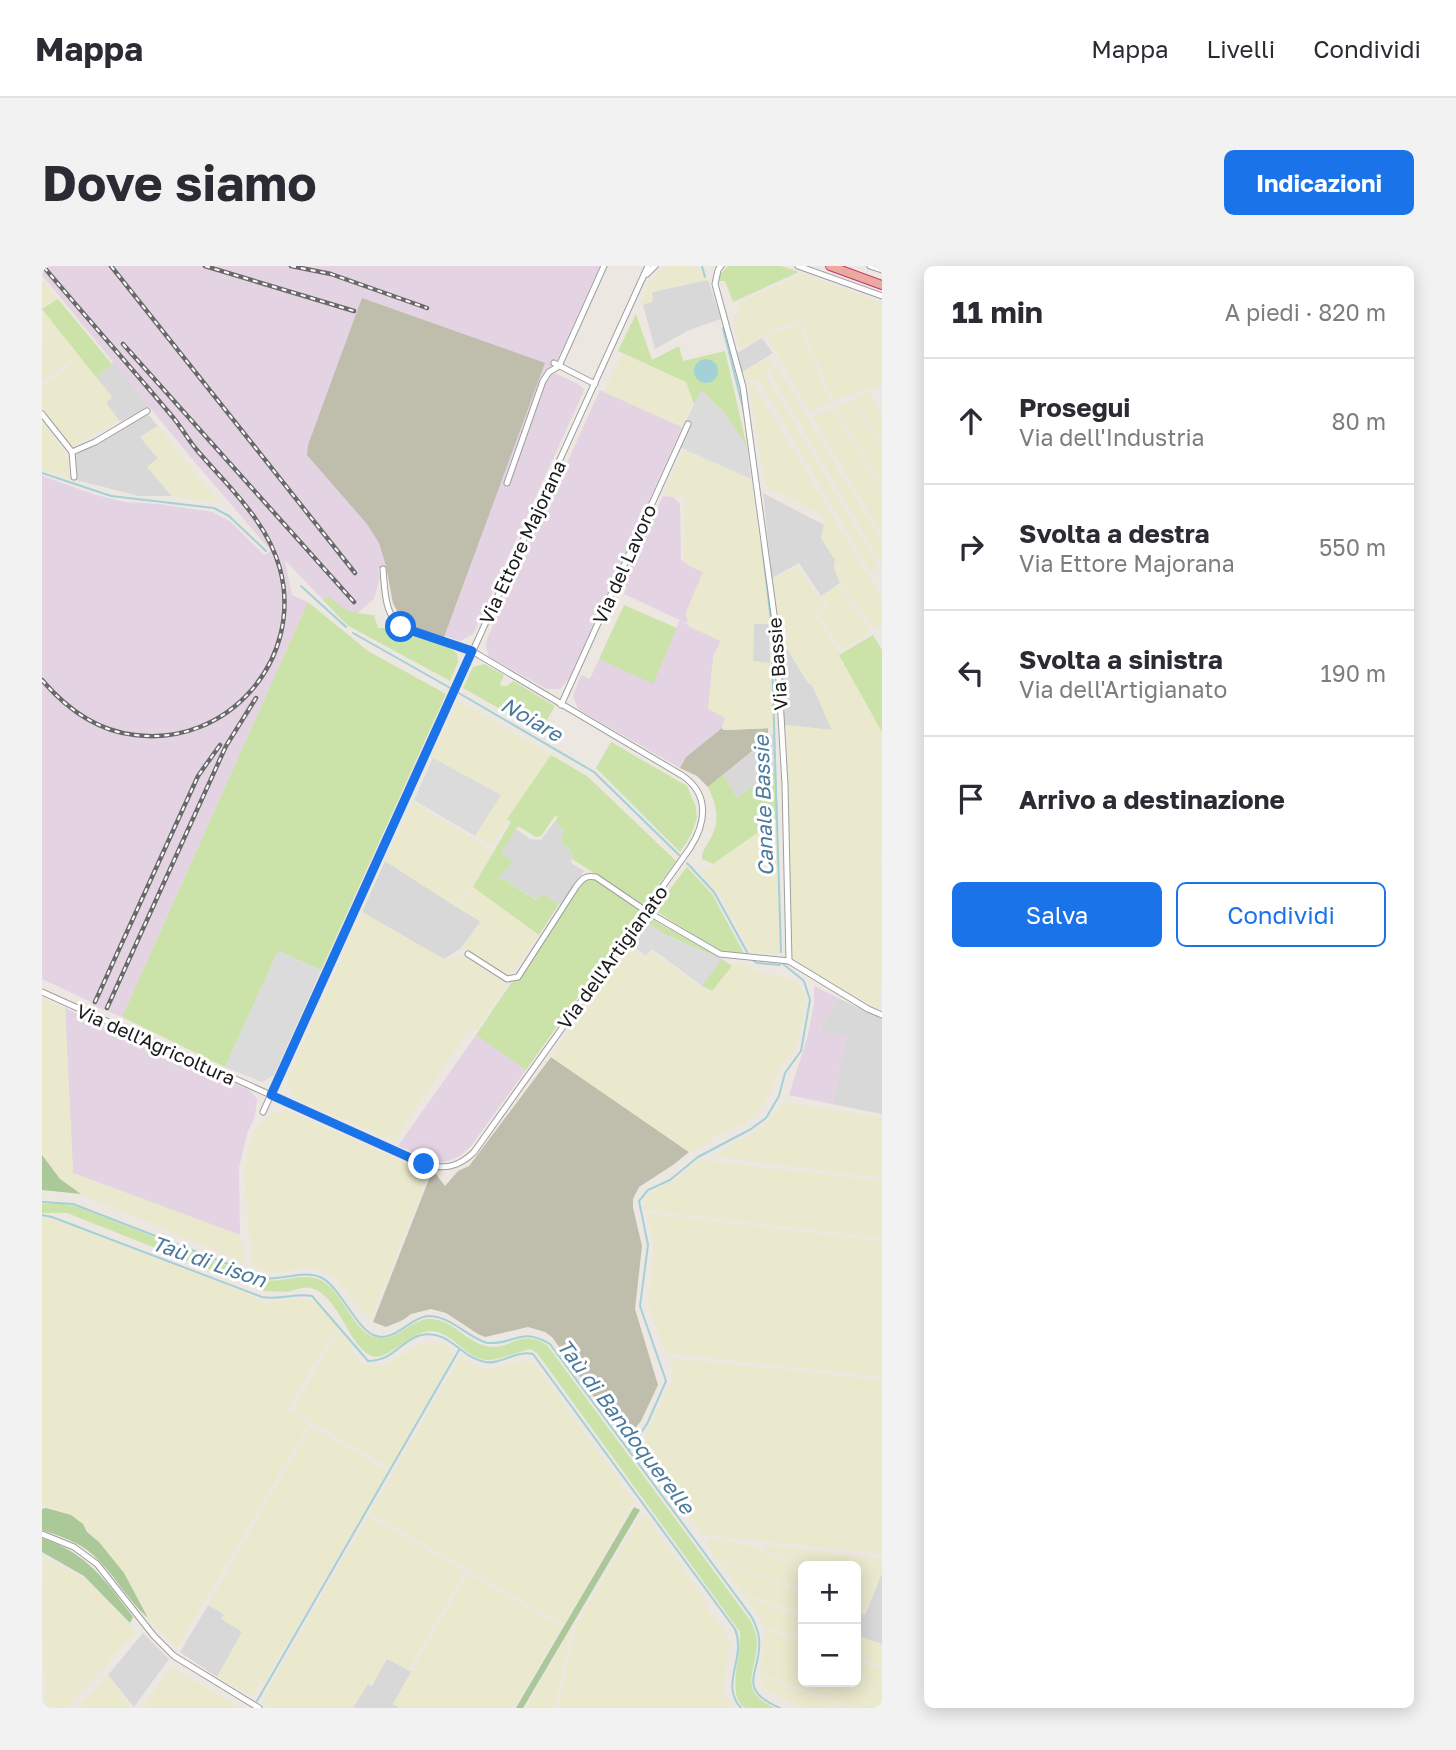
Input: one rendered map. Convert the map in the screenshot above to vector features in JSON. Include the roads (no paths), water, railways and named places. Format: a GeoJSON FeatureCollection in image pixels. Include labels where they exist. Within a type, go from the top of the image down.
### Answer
{"type":"FeatureCollection","features":[{"type":"Feature","properties":{"kind":"highway"},"geometry":{"type":"LineString","coordinates":[[830,266],[882,285]]}},
{"type":"Feature","properties":{"kind":"street"},"geometry":{"type":"LineString","coordinates":[[507,484],[543,381],[556,365],[604,266]]}},
{"type":"Feature","properties":{"kind":"street","name":"Via Ettore Majorana"},"geometry":{"type":"LineString","coordinates":[[263,1112],[648,266]]}},
{"type":"Feature","properties":{"kind":"street","name":"Via Ettore Majorana"},"geometry":{"type":"LineString","coordinates":[[643,279],[655,266]]}},
{"type":"Feature","properties":{"kind":"street","name":"Via Bassie"},"geometry":{"type":"LineString","coordinates":[[721,266],[715,284],[743,387],[776,629],[785,785],[789,961]]}},
{"type":"Feature","properties":{"kind":"street"},"geometry":{"type":"LineString","coordinates":[[798,266],[882,296]]}},
{"type":"Feature","properties":{"kind":"street"},"geometry":{"type":"LineString","coordinates":[[870,266],[882,270]]}},
{"type":"Feature","properties":{"kind":"street"},"geometry":{"type":"LineString","coordinates":[[556,365],[595,384]]}},
{"type":"Feature","properties":{"kind":"street"},"geometry":{"type":"LineString","coordinates":[[72,452],[77,452],[146,411]]}},
{"type":"Feature","properties":{"kind":"street"},"geometry":{"type":"LineString","coordinates":[[42,414],[72,452],[74,477]]}},
{"type":"Feature","properties":{"kind":"street","name":"Via del Lavoro"},"geometry":{"type":"LineString","coordinates":[[561,705],[688,424]]}},
{"type":"Feature","properties":{"kind":"street","name":"Via dell'Artigianato"},"geometry":{"type":"LineString","coordinates":[[271,1095],[424,1164],[442,1168],[457,1165],[474,1152],[646,911],[701,828],[704,812],[697,791],[683,776],[472,651],[397,624],[392,619],[385,594],[383,569]]}},
{"type":"Feature","properties":{"kind":"street"},"geometry":{"type":"LineString","coordinates":[[468,954],[506,979],[518,977],[582,878],[596,877],[646,911],[720,954],[789,961],[857,1003],[882,1014]]}},
{"type":"Feature","properties":{"kind":"street","name":"Via dell'Agricoltura"},"geometry":{"type":"LineString","coordinates":[[42,992],[271,1095]]}},
{"type":"Feature","properties":{"kind":"street"},"geometry":{"type":"LineString","coordinates":[[42,1534],[74,1547],[97,1564],[154,1636],[174,1656],[259,1708]]}},
{"type":"Feature","properties":{"kind":"water"},"geometry":{"type":"Polygon","coordinates":[[[706,359],[714,363],[718,371],[714,379],[706,383],[698,379],[694,371],[698,363],[706,359]]]}},
{"type":"Feature","properties":{"kind":"waterway","name":"Canale Bassie"},"geometry":{"type":"LineString","coordinates":[[702,266],[705,277]]}},
{"type":"Feature","properties":{"kind":"waterway","name":"Canale Bassie"},"geometry":{"type":"LineString","coordinates":[[723,328],[744,412]]}},
{"type":"Feature","properties":{"kind":"waterway","name":"Noiare"},"geometry":{"type":"LineString","coordinates":[[42,473],[111,496],[214,508],[229,516],[266,551]]}},
{"type":"Feature","properties":{"kind":"waterway","name":"Canale Bassie"},"geometry":{"type":"LineString","coordinates":[[762,545],[771,621]]}},
{"type":"Feature","properties":{"kind":"waterway","name":"Noiare"},"geometry":{"type":"LineString","coordinates":[[301,586],[346,627]]}},
{"type":"Feature","properties":{"kind":"waterway","name":"Noiare"},"geometry":{"type":"LineString","coordinates":[[353,633],[452,689]]}},
{"type":"Feature","properties":{"kind":"waterway","name":"Canale Bassie"},"geometry":{"type":"LineString","coordinates":[[772,659],[781,952]]}},
{"type":"Feature","properties":{"kind":"waterway","name":"Noiare"},"geometry":{"type":"LineString","coordinates":[[457,692],[594,772],[679,855]]}},
{"type":"Feature","properties":{"kind":"waterway","name":"Noiare"},"geometry":{"type":"LineString","coordinates":[[687,863],[714,892],[747,952]]}},
{"type":"Feature","properties":{"kind":"waterway","name":"Noiare"},"geometry":{"type":"LineString","coordinates":[[752,960],[780,965]]}},
{"type":"Feature","properties":{"kind":"waterway","name":"Canale Bassie"},"geometry":{"type":"LineString","coordinates":[[629,1450],[647,1424],[666,1381],[640,1306],[648,1245],[639,1201],[648,1190],[670,1180],[698,1157],[766,1118],[779,1096],[785,1073],[801,1051],[810,1000],[804,981],[782,963]]}},
{"type":"Feature","properties":{"kind":"waterway","name":"Taù di Bandoquerelle"},"geometry":{"type":"LineString","coordinates":[[42,1202],[73,1204],[264,1278],[300,1275],[322,1278],[336,1291],[362,1326],[376,1336],[390,1335],[416,1320],[430,1316],[452,1323],[487,1343],[524,1336],[550,1344],[751,1616],[759,1638],[754,1686],[766,1701],[780,1708]]}},
{"type":"Feature","properties":{"kind":"waterway","name":"Taù di Lison"},"geometry":{"type":"LineString","coordinates":[[42,1215],[262,1297],[312,1296],[368,1361],[384,1358],[408,1341],[431,1334],[485,1362],[533,1354],[735,1629],[738,1650],[732,1690],[741,1708]]}},
{"type":"Feature","properties":{"kind":"waterway"},"geometry":{"type":"LineString","coordinates":[[257,1701],[459,1350]]}},
{"type":"Feature","properties":{"kind":"railway"},"geometry":{"type":"LineString","coordinates":[[42,680],[72,709],[95,723],[121,733],[169,735],[200,727],[228,711],[251,690],[269,664],[281,635],[284,602],[280,569],[274,551],[256,519],[43,266]]}},
{"type":"Feature","properties":{"kind":"railway"},"geometry":{"type":"LineString","coordinates":[[111,266],[355,573]]}},
{"type":"Feature","properties":{"kind":"railway"},"geometry":{"type":"LineString","coordinates":[[205,266],[354,311]]}},
{"type":"Feature","properties":{"kind":"railway"},"geometry":{"type":"LineString","coordinates":[[291,266],[331,274],[427,308]]}},
{"type":"Feature","properties":{"kind":"railway"},"geometry":{"type":"LineString","coordinates":[[123,344],[354,602]]}},
{"type":"Feature","properties":{"kind":"railway"},"geometry":{"type":"LineString","coordinates":[[107,1008],[226,746],[256,698]]}},
{"type":"Feature","properties":{"kind":"railway"},"geometry":{"type":"LineString","coordinates":[[95,1002],[198,776],[220,745]]}}]}
